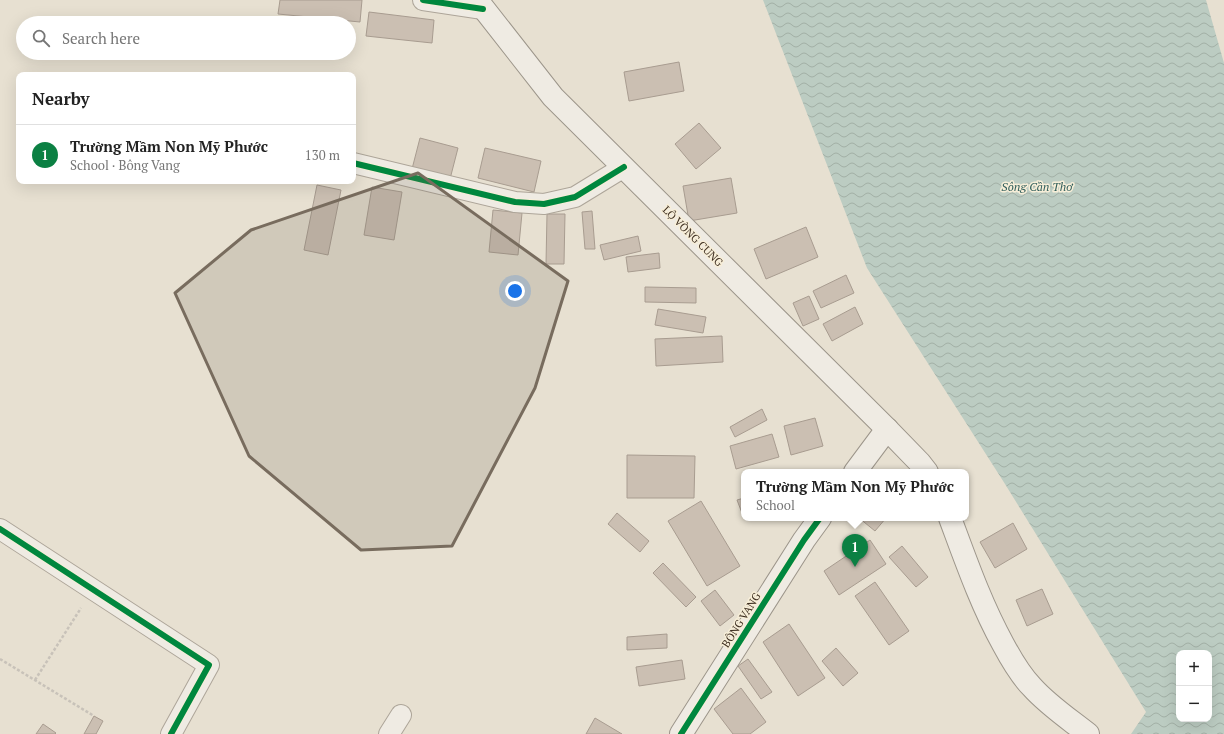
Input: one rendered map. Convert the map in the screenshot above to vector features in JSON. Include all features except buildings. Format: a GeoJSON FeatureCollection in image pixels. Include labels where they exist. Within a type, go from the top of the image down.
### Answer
{"type":"FeatureCollection","features":[{"type":"Feature","properties":{"kind":"main road","name":"LỘ VÒNG CUNG"},"geometry":{"type":"LineString","coordinates":[[480,4],[553,97],[887,429],[923,467]]}},
{"type":"Feature","properties":{"kind":"main road"},"geometry":{"type":"LineString","coordinates":[[857,469],[887,429]]}},
{"type":"Feature","properties":{"kind":"main road","name":"BÔNG VANG"},"geometry":{"type":"LineString","coordinates":[[681,734],[804,540],[818,521]]}},
{"type":"Feature","properties":{"kind":"main road"},"geometry":{"type":"LineString","coordinates":[[951,521],[984,604],[1018,670],[1031,687],[1050,705],[1088,734]]}},
{"type":"Feature","properties":{"kind":"street"},"geometry":{"type":"LineString","coordinates":[[423,0],[480,4]]}},
{"type":"Feature","properties":{"kind":"street"},"geometry":{"type":"LineString","coordinates":[[356,164],[515,202],[544,204],[574,197],[624,167]]}},
{"type":"Feature","properties":{"kind":"street"},"geometry":{"type":"LineString","coordinates":[[0,529],[209,665],[171,734]]}},
{"type":"Feature","properties":{"kind":"street"},"geometry":{"type":"LineString","coordinates":[[389,734],[401,715]]}},
{"type":"Feature","properties":{"kind":"path"},"geometry":{"type":"LineString","coordinates":[[36,680],[92,590]]}},
{"type":"Feature","properties":{"kind":"path"},"geometry":{"type":"LineString","coordinates":[[0,659],[94,716]]}},
{"type":"Feature","properties":{"kind":"highlighted area"},"geometry":{"type":"Polygon","coordinates":[[[418,173],[568,281],[535,388],[452,546],[361,550],[249,456],[175,293],[251,230],[418,173]]]}},
{"type":"Feature","properties":{"kind":"water","name":"Sông Cần Thơ"},"geometry":{"type":"Polygon","coordinates":[[[763,0],[1206,0],[1224,63],[1224,734],[1131,734],[1146,712],[1005,484],[867,268],[763,0]]]}},
{"type":"Feature","properties":{"kind":"cycle path"},"geometry":{"type":"LineString","coordinates":[[423,0],[483,9]]}},
{"type":"Feature","properties":{"kind":"cycle path"},"geometry":{"type":"LineString","coordinates":[[356,164],[515,202],[544,204],[575,197],[624,167]]}},
{"type":"Feature","properties":{"kind":"cycle path"},"geometry":{"type":"LineString","coordinates":[[681,734],[804,540],[818,521]]}},
{"type":"Feature","properties":{"kind":"cycle path"},"geometry":{"type":"LineString","coordinates":[[0,529],[209,665],[171,734]]}},
{"type":"Feature","properties":{"kind":"place","name":"Trường Mầm Non Mỹ Phước"},"geometry":{"type":"Point","coordinates":[855,567]}}]}
